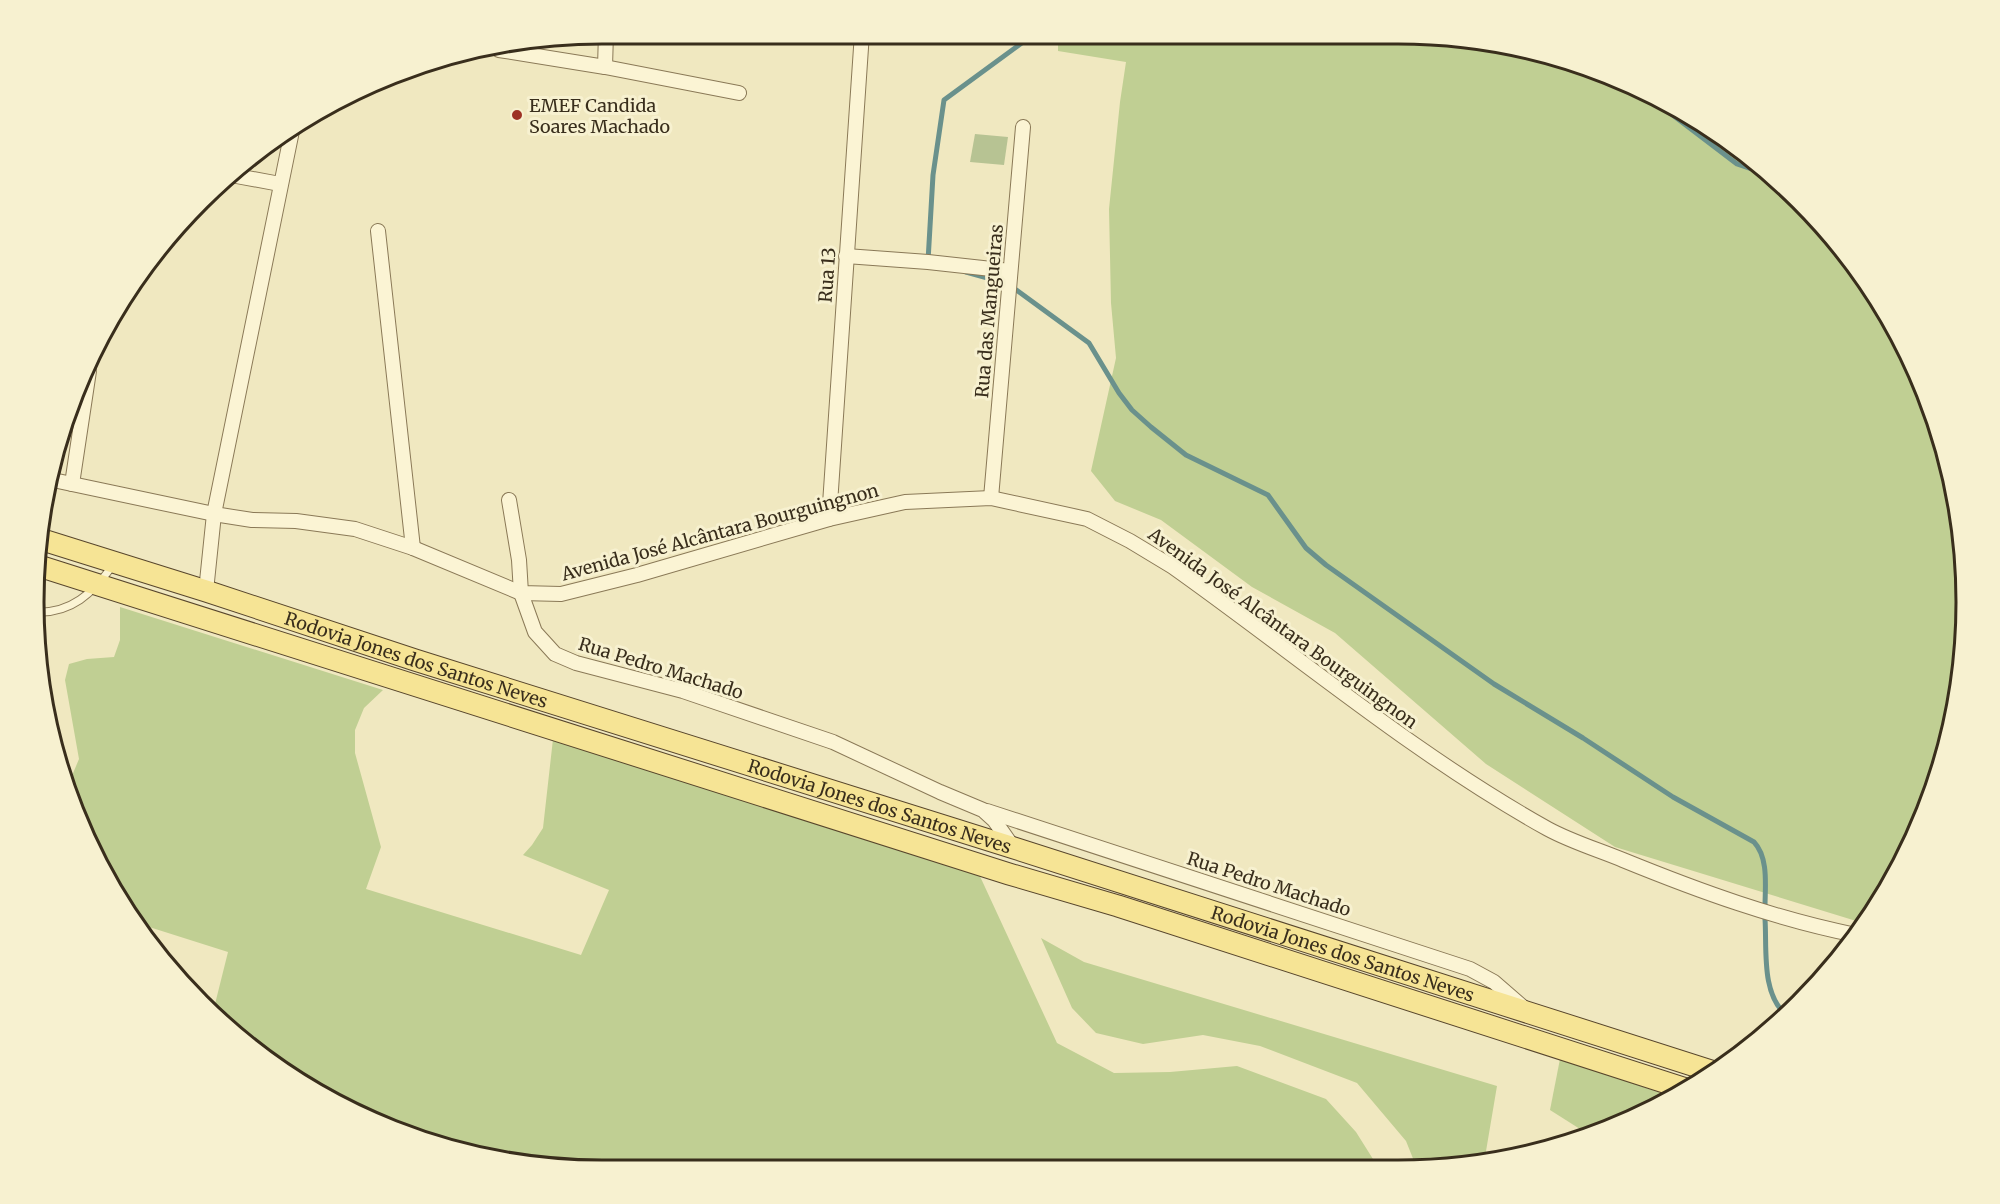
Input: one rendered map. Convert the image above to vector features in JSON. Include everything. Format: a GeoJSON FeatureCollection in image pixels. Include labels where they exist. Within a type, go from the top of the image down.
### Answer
{"type":"FeatureCollection","features":[{"type":"Feature","properties":{"kind":"main road","name":"Rodovia Jones dos Santos Neves"},"geometry":{"type":"LineString","coordinates":[[47,541],[492,685],[1014,848],[1704,1069]]}},
{"type":"Feature","properties":{"kind":"main road","name":"Rodovia Jones dos Santos Neves"},"geometry":{"type":"LineString","coordinates":[[45,568],[1009,874],[1118,906],[1677,1086]]}},
{"type":"Feature","properties":{"kind":"street"},"geometry":{"type":"LineString","coordinates":[[605,67],[606,44]]}},
{"type":"Feature","properties":{"kind":"street","name":"Rua 13"},"geometry":{"type":"LineString","coordinates":[[829,519],[861,44]]}},
{"type":"Feature","properties":{"kind":"street"},"geometry":{"type":"LineString","coordinates":[[508,51],[605,67],[739,93]]}},
{"type":"Feature","properties":{"kind":"street","name":"Rua das Mangueiras"},"geometry":{"type":"LineString","coordinates":[[991,498],[1023,127]]}},
{"type":"Feature","properties":{"kind":"street"},"geometry":{"type":"LineString","coordinates":[[206,591],[214,514],[289,140]]}},
{"type":"Feature","properties":{"kind":"street"},"geometry":{"type":"LineString","coordinates":[[240,177],[280,184]]}},
{"type":"Feature","properties":{"kind":"street"},"geometry":{"type":"LineString","coordinates":[[378,231],[413,548]]}},
{"type":"Feature","properties":{"kind":"street"},"geometry":{"type":"LineString","coordinates":[[846,256],[928,262],[1010,272]]}},
{"type":"Feature","properties":{"kind":"street"},"geometry":{"type":"LineString","coordinates":[[72,484],[87,387]]}},
{"type":"Feature","properties":{"kind":"street"},"geometry":{"type":"LineString","coordinates":[[57,481],[214,514],[252,520],[296,521],[355,529],[413,548],[521,593]]}},
{"type":"Feature","properties":{"kind":"street","name":"Avenida José Alcântara Bourguingnon"},"geometry":{"type":"LineString","coordinates":[[521,593],[550,594],[572,591],[637,575],[829,519],[905,502],[991,498],[1088,519],[1130,540],[1173,567],[1452,771],[1551,830],[1644,869],[1752,908],[1818,928],[1847,933]]}},
{"type":"Feature","properties":{"kind":"street","name":"Rua Pedro Machado"},"geometry":{"type":"LineString","coordinates":[[509,500],[519,560],[521,593],[535,632],[555,654],[576,663],[683,692],[833,742],[982,810],[1470,969],[1494,982],[1533,1016]]}},
{"type":"Feature","properties":{"kind":"street","name":"Rua Pedro Machado"},"geometry":{"type":"LineString","coordinates":[[982,810],[994,820],[1014,848]]}},
{"type":"Feature","properties":{"kind":"lane"},"geometry":{"type":"LineString","coordinates":[[44,611],[64,608],[81,599],[99,585],[114,563]]}},
{"type":"Feature","properties":{"kind":"green space"},"geometry":{"type":"Polygon","coordinates":[[[1058,44],[1398,44],[1471,48],[1507,54],[1578,73],[1645,101],[1677,118],[1738,159],[1766,182],[1818,234],[1841,262],[1882,323],[1914,388],[1927,422],[1946,493],[1955,565],[1955,639],[1952,675],[1937,747],[1927,782],[1899,849],[1882,881],[1856,921],[1615,847],[1486,764],[1335,633],[1252,587],[1161,520],[1115,501],[1091,471],[1116,358],[1111,303],[1109,209],[1126,62],[1058,51],[1058,44]]]}},
{"type":"Feature","properties":{"kind":"green space"},"geometry":{"type":"Polygon","coordinates":[[[975,134],[1008,137],[1004,165],[970,162],[975,134]]]}},
{"type":"Feature","properties":{"kind":"green space"},"geometry":{"type":"Polygon","coordinates":[[[120,607],[383,690],[364,708],[355,730],[355,753],[381,847],[366,889],[581,955],[609,890],[523,855],[543,828],[553,739],[978,872],[1057,1043],[1114,1073],[1170,1072],[1237,1066],[1326,1099],[1356,1132],[1374,1160],[565,1159],[493,1150],[422,1131],[388,1118],[323,1086],[262,1045],[234,1022],[215,1004],[228,952],[148,927],[118,881],[86,816],[72,777],[79,759],[65,680],[69,664],[87,659],[114,657],[120,640],[120,607]]]}},
{"type":"Feature","properties":{"kind":"green space"},"geometry":{"type":"Polygon","coordinates":[[[1041,938],[1084,962],[1497,1086],[1486,1154],[1413,1160],[1406,1141],[1357,1083],[1260,1046],[1203,1035],[1143,1044],[1096,1033],[1072,1008],[1041,938]]]}},
{"type":"Feature","properties":{"kind":"green space"},"geometry":{"type":"Polygon","coordinates":[[[1560,1059],[1663,1094],[1581,1130],[1550,1110],[1560,1059]]]}},
{"type":"Feature","properties":{"kind":"waterway"},"geometry":{"type":"LineString","coordinates":[[928,261],[933,175],[944,100],[1020,44]]}},
{"type":"Feature","properties":{"kind":"waterway"},"geometry":{"type":"LineString","coordinates":[[1676,117],[1737,164],[1749,168]]}},
{"type":"Feature","properties":{"kind":"waterway"},"geometry":{"type":"LineString","coordinates":[[966,272],[1002,282]]}},
{"type":"Feature","properties":{"kind":"waterway"},"geometry":{"type":"LineString","coordinates":[[1015,289],[1089,343],[1119,393],[1132,410],[1151,427],[1186,455],[1268,495],[1306,548],[1326,565],[1494,684],[1583,738],[1673,797],[1754,842],[1764,864],[1765,907]]}},
{"type":"Feature","properties":{"kind":"waterway"},"geometry":{"type":"LineString","coordinates":[[1765,919],[1769,983],[1772,995],[1780,1009]]}},
{"type":"Feature","properties":{"kind":"place","name":"EMEF Candida Soares Machado"},"geometry":{"type":"Point","coordinates":[517,115]}}]}
